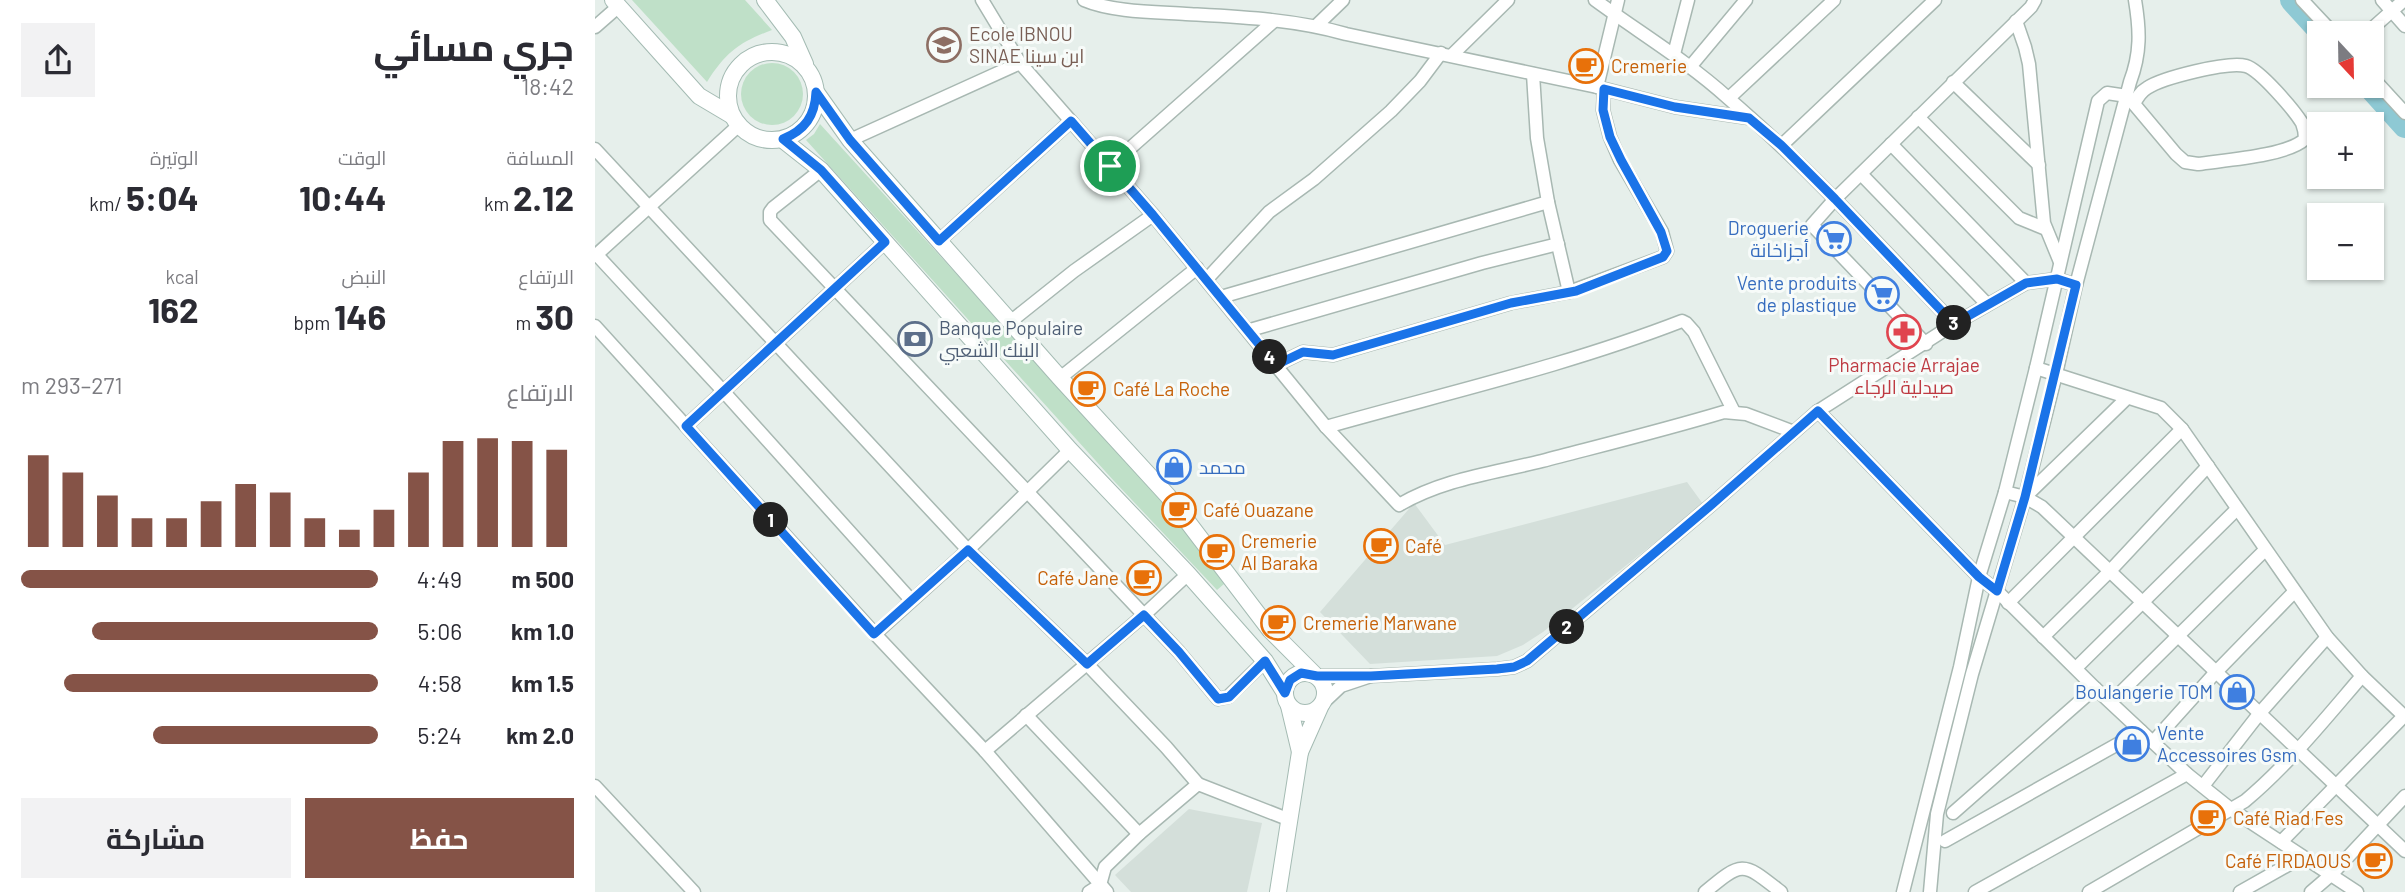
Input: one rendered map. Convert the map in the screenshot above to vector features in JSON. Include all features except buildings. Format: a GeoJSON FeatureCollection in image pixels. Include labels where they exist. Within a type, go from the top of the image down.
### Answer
{"type":"FeatureCollection","features":[{"type":"Feature","properties":{"kind":"street"},"geometry":{"type":"LineString","coordinates":[[982,0],[1020,63],[1250,330],[1326,427],[1399,505],[1430,489],[1724,412],[1746,414],[1794,432]]}},
{"type":"Feature","properties":{"kind":"street"},"geometry":{"type":"LineString","coordinates":[[1084,0],[1155,12],[1240,17],[1274,22],[1282,20],[1316,26],[1601,88],[1675,107],[1749,118]]}},
{"type":"Feature","properties":{"kind":"street"},"geometry":{"type":"LineString","coordinates":[[1155,12],[1167,0]]}},
{"type":"Feature","properties":{"kind":"street"},"geometry":{"type":"LineString","coordinates":[[1316,26],[1343,0]]}},
{"type":"Feature","properties":{"kind":"street"},"geometry":{"type":"LineString","coordinates":[[1207,279],[1269,212],[1314,179],[1391,111],[1447,54],[1508,0]]}},
{"type":"Feature","properties":{"kind":"street"},"geometry":{"type":"LineString","coordinates":[[1595,0],[1674,54],[1729,98],[1835,199],[1954,324]]}},
{"type":"Feature","properties":{"kind":"street"},"geometry":{"type":"LineString","coordinates":[[1276,365],[1303,352],[1333,355],[1511,303],[1569,292],[1663,257],[1666,253],[1661,232],[1610,137],[1603,110],[1601,88],[1618,0]]}},
{"type":"Feature","properties":{"kind":"street"},"geometry":{"type":"LineString","coordinates":[[1674,54],[1688,0]]}},
{"type":"Feature","properties":{"kind":"street"},"geometry":{"type":"LineString","coordinates":[[1689,66],[1746,0]]}},
{"type":"Feature","properties":{"kind":"street"},"geometry":{"type":"LineString","coordinates":[[1729,98],[1834,0]]}},
{"type":"Feature","properties":{"kind":"street"},"geometry":{"type":"LineString","coordinates":[[1781,145],[1935,0]]}},
{"type":"Feature","properties":{"kind":"street"},"geometry":{"type":"LineString","coordinates":[[1926,344],[1812,225],[2035,0]]}},
{"type":"Feature","properties":{"kind":"street"},"geometry":{"type":"LineString","coordinates":[[1930,892],[1937,814],[1972,674],[2025,497],[2076,285],[2130,100],[2138,61],[2139,31],[2135,0]]}},
{"type":"Feature","properties":{"kind":"street"},"geometry":{"type":"LineString","coordinates":[[2302,0],[2322,21]]}},
{"type":"Feature","properties":{"kind":"street"},"geometry":{"type":"LineString","coordinates":[[2382,0],[2405,26]]}},
{"type":"Feature","properties":{"kind":"street"},"geometry":{"type":"LineString","coordinates":[[2381,21],[2404,0]]}},
{"type":"Feature","properties":{"kind":"street"},"geometry":{"type":"LineString","coordinates":[[595,27],[616,3],[699,96],[734,120],[747,134],[771,141],[783,139],[804,127],[811,117],[816,92],[814,80],[774,3]]}},
{"type":"Feature","properties":{"kind":"street"},"geometry":{"type":"LineString","coordinates":[[2016,21],[2029,64],[2039,190],[2046,229],[2060,262]]}},
{"type":"Feature","properties":{"kind":"street"},"geometry":{"type":"LineString","coordinates":[[1110,166],[1274,22]]}},
{"type":"Feature","properties":{"kind":"street"},"geometry":{"type":"LineString","coordinates":[[734,120],[727,101],[728,86],[733,73],[749,58],[770,51],[784,53],[808,70]]}},
{"type":"Feature","properties":{"kind":"street"},"geometry":{"type":"LineString","coordinates":[[850,140],[1020,63]]}},
{"type":"Feature","properties":{"kind":"street"},"geometry":{"type":"LineString","coordinates":[[1903,892],[1960,667],[1979,577],[2005,492],[2036,368],[2098,101],[2107,93],[2130,100],[2185,162],[2198,164],[2286,150],[2305,139],[2305,130],[2299,119],[2261,76],[2243,65],[2230,64],[2156,82],[2130,100]]}},
{"type":"Feature","properties":{"kind":"street"},"geometry":{"type":"LineString","coordinates":[[1533,74],[1537,138],[1548,202],[1569,292]]}},
{"type":"Feature","properties":{"kind":"street"},"geometry":{"type":"LineString","coordinates":[[1953,82],[2039,164]]}},
{"type":"Feature","properties":{"kind":"street"},"geometry":{"type":"LineString","coordinates":[[2384,90],[2405,113]]}},
{"type":"Feature","properties":{"kind":"street"},"geometry":{"type":"LineString","coordinates":[[816,92],[850,140],[1168,496],[1270,630],[1316,675],[1326,689],[1300,752],[1279,892]]}},
{"type":"Feature","properties":{"kind":"street"},"geometry":{"type":"LineString","coordinates":[[1918,117],[2019,218],[2046,229]]}},
{"type":"Feature","properties":{"kind":"street"},"geometry":{"type":"LineString","coordinates":[[734,120],[596,256],[724,392],[911,600]]}},
{"type":"Feature","properties":{"kind":"street"},"geometry":{"type":"LineString","coordinates":[[939,241],[1071,121]]}},
{"type":"Feature","properties":{"kind":"street"},"geometry":{"type":"LineString","coordinates":[[783,139],[821,170],[1070,450],[1188,574],[1265,661],[1294,710],[1308,713],[1341,686],[1371,676]]}},
{"type":"Feature","properties":{"kind":"street"},"geometry":{"type":"LineString","coordinates":[[1891,144],[2026,283]]}},
{"type":"Feature","properties":{"kind":"street"},"geometry":{"type":"LineString","coordinates":[[595,149],[968,550],[1087,664],[1166,747],[1198,785],[1290,820]]}},
{"type":"Feature","properties":{"kind":"street"},"geometry":{"type":"LineString","coordinates":[[821,170],[773,208],[769,216],[771,220],[1179,652],[1218,699],[1229,697],[1265,661]]}},
{"type":"Feature","properties":{"kind":"street"},"geometry":{"type":"LineString","coordinates":[[1861,174],[1987,304]]}},
{"type":"Feature","properties":{"kind":"street"},"geometry":{"type":"LineString","coordinates":[[1221,297],[1548,202]]}},
{"type":"Feature","properties":{"kind":"street"},"geometry":{"type":"LineString","coordinates":[[1010,322],[1074,271],[1153,215]]}},
{"type":"Feature","properties":{"kind":"street"},"geometry":{"type":"LineString","coordinates":[[686,426],[885,242]]}},
{"type":"Feature","properties":{"kind":"street"},"geometry":{"type":"LineString","coordinates":[[1250,330],[1482,263],[1558,244]]}},
{"type":"Feature","properties":{"kind":"street"},"geometry":{"type":"LineString","coordinates":[[1060,378],[1197,268]]}},
{"type":"Feature","properties":{"kind":"street"},"geometry":{"type":"LineString","coordinates":[[1300,752],[1286,686],[1295,675],[1371,676],[1497,669],[1514,667],[1527,661],[1818,411],[1954,324],[2026,283],[2057,279],[2076,285]]}},
{"type":"Feature","properties":{"kind":"street"},"geometry":{"type":"LineString","coordinates":[[1326,427],[1515,377],[1619,345],[1682,321],[1694,332],[1734,412]]}},
{"type":"Feature","properties":{"kind":"street"},"geometry":{"type":"LineString","coordinates":[[595,326],[874,634],[985,751],[1099,890]]}},
{"type":"Feature","properties":{"kind":"street"},"geometry":{"type":"LineString","coordinates":[[2036,368],[2161,408],[2182,429],[2209,466],[2327,637],[2404,717],[2281,842]]}},
{"type":"Feature","properties":{"kind":"street"},"geometry":{"type":"LineString","coordinates":[[2025,497],[2127,398]]}},
{"type":"Feature","properties":{"kind":"street"},"geometry":{"type":"LineString","coordinates":[[1818,411],[1979,577],[1997,591],[2187,774],[2232,810],[2357,892]]}},
{"type":"Feature","properties":{"kind":"street"},"geometry":{"type":"LineString","coordinates":[[2008,603],[2182,429]]}},
{"type":"Feature","properties":{"kind":"street"},"geometry":{"type":"LineString","coordinates":[[874,634],[968,550],[1025,491],[1070,450]]}},
{"type":"Feature","properties":{"kind":"street"},"geometry":{"type":"LineString","coordinates":[[2043,637],[2110,571],[2209,466]]}},
{"type":"Feature","properties":{"kind":"street"},"geometry":{"type":"LineString","coordinates":[[2005,492],[2025,497],[2042,507],[2405,851]]}},
{"type":"Feature","properties":{"kind":"street"},"geometry":{"type":"LineString","coordinates":[[2076,668],[2237,509]]}},
{"type":"Feature","properties":{"kind":"street"},"geometry":{"type":"LineString","coordinates":[[2111,702],[2265,550]]}},
{"type":"Feature","properties":{"kind":"street"},"geometry":{"type":"LineString","coordinates":[[985,751],[1188,574]]}},
{"type":"Feature","properties":{"kind":"street"},"geometry":{"type":"LineString","coordinates":[[2153,743],[2215,673],[2294,592]]}},
{"type":"Feature","properties":{"kind":"street"},"geometry":{"type":"LineString","coordinates":[[2203,786],[2259,714],[2327,637]]}},
{"type":"Feature","properties":{"kind":"street"},"geometry":{"type":"LineString","coordinates":[[2089,892],[2232,810],[2263,785],[2297,750],[2362,676]]}},
{"type":"Feature","properties":{"kind":"street"},"geometry":{"type":"LineString","coordinates":[[1953,813],[2095,688]]}},
{"type":"Feature","properties":{"kind":"street"},"geometry":{"type":"LineString","coordinates":[[1026,715],[1139,834]]}},
{"type":"Feature","properties":{"kind":"street"},"geometry":{"type":"LineString","coordinates":[[1945,841],[2140,731]]}},
{"type":"Feature","properties":{"kind":"street"},"geometry":{"type":"LineString","coordinates":[[1975,892],[2187,774]]}},
{"type":"Feature","properties":{"kind":"street"},"geometry":{"type":"LineString","coordinates":[[1099,890],[1105,867],[1139,834],[1198,785]]}},
{"type":"Feature","properties":{"kind":"street"},"geometry":{"type":"LineString","coordinates":[[595,786],[694,892]]}},
{"type":"Feature","properties":{"kind":"street"},"geometry":{"type":"LineString","coordinates":[[2311,892],[2332,874],[2405,796]]}},
{"type":"Feature","properties":{"kind":"street"},"geometry":{"type":"LineString","coordinates":[[2240,892],[2302,857]]}},
{"type":"Feature","properties":{"kind":"street"},"geometry":{"type":"LineString","coordinates":[[1705,892],[1724,876],[1744,868],[1752,869],[1780,892]]}},
{"type":"Feature","properties":{"kind":"shaded area"},"geometry":{"type":"Polygon","coordinates":[[[1687,482],[1703,504],[1543,632],[1523,645],[1497,656],[1370,664],[1320,612],[1414,503],[1445,545],[1687,482]]]}},
{"type":"Feature","properties":{"kind":"shaded area"},"geometry":{"type":"Polygon","coordinates":[[[1189,809],[1262,823],[1247,892],[1131,892],[1115,875],[1189,809]]]}},
{"type":"Feature","properties":{"kind":"green space"},"geometry":{"type":"Polygon","coordinates":[[[632,0],[745,0],[772,30],[735,49],[707,82],[632,0]]]}},
{"type":"Feature","properties":{"kind":"green space"},"geometry":{"type":"Polygon","coordinates":[[[772,63],[794,72],[803,94],[794,116],[772,125],[750,116],[741,94],[750,72],[772,63]]]}},
{"type":"Feature","properties":{"kind":"green space"},"geometry":{"type":"Polygon","coordinates":[[[820,124],[1133,468],[1179,521],[1224,584],[1217,590],[1114,481],[806,140],[820,124]]]}},
{"type":"Feature","properties":{"kind":"waterway"},"geometry":{"type":"LineString","coordinates":[[2292,0],[2311,21]]}},
{"type":"Feature","properties":{"kind":"waterway"},"geometry":{"type":"LineString","coordinates":[[2380,98],[2405,126]]}},
{"type":"Feature","properties":{"kind":"place","name":"Ecole IBNOU SINAE ابن سينا"},"geometry":{"type":"Point","coordinates":[944,45]}},
{"type":"Feature","properties":{"kind":"place","name":"Cremerie"},"geometry":{"type":"Point","coordinates":[1586,66]}},
{"type":"Feature","properties":{"kind":"place","name":"Droguerie أجزاخانة"},"geometry":{"type":"Point","coordinates":[1834,239]}},
{"type":"Feature","properties":{"kind":"place","name":"Vente produits de plastique"},"geometry":{"type":"Point","coordinates":[1882,294]}},
{"type":"Feature","properties":{"kind":"place","name":"Pharmacie Arrajae صيدلية الرجاء"},"geometry":{"type":"Point","coordinates":[1904,332]}},
{"type":"Feature","properties":{"kind":"place","name":"Banque Populaire البنك الشعبي"},"geometry":{"type":"Point","coordinates":[915,339]}},
{"type":"Feature","properties":{"kind":"place","name":"Café La Roche"},"geometry":{"type":"Point","coordinates":[1088,389]}},
{"type":"Feature","properties":{"kind":"place","name":"محمد"},"geometry":{"type":"Point","coordinates":[1174,467]}},
{"type":"Feature","properties":{"kind":"place","name":"Café Ouazane"},"geometry":{"type":"Point","coordinates":[1179,510]}},
{"type":"Feature","properties":{"kind":"place","name":"Café"},"geometry":{"type":"Point","coordinates":[1381,546]}},
{"type":"Feature","properties":{"kind":"place","name":"Cremerie Al Baraka"},"geometry":{"type":"Point","coordinates":[1217,552]}},
{"type":"Feature","properties":{"kind":"place","name":"Café Jane"},"geometry":{"type":"Point","coordinates":[1144,578]}},
{"type":"Feature","properties":{"kind":"place","name":"Cremerie Marwane"},"geometry":{"type":"Point","coordinates":[1278,623]}},
{"type":"Feature","properties":{"kind":"place","name":"Boulangerie TOM"},"geometry":{"type":"Point","coordinates":[2237,692]}},
{"type":"Feature","properties":{"kind":"place","name":"Vente Accessoires Gsm"},"geometry":{"type":"Point","coordinates":[2132,744]}},
{"type":"Feature","properties":{"kind":"place","name":"Café Riad Fes"},"geometry":{"type":"Point","coordinates":[2208,818]}},
{"type":"Feature","properties":{"kind":"place","name":"Café FIRDAOUS"},"geometry":{"type":"Point","coordinates":[2375,861]}},
{"type":"Feature","properties":{"kind":"route"},"geometry":{"type":"LineString","coordinates":[[1604,89],[1675,107],[1749,118],[1781,145],[1835,199],[1954,324],[2026,283],[2057,279],[2076,285],[2025,497],[1997,591],[1979,577],[1818,411],[1537,653],[1514,667],[1371,676],[1317,676],[1308,672],[1295,675],[1286,686],[1285,693],[1265,661],[1229,697],[1218,699],[1144,615],[1087,664],[968,550],[874,634],[686,426],[885,242],[821,170],[783,139],[804,127],[811,117],[816,92],[850,140],[939,241],[1071,121],[1110,166],[1250,330],[1276,365],[1303,352],[1333,355],[1511,303],[1576,291],[1663,257],[1667,251],[1661,232],[1621,160],[1605,123],[1604,89]]}}]}
